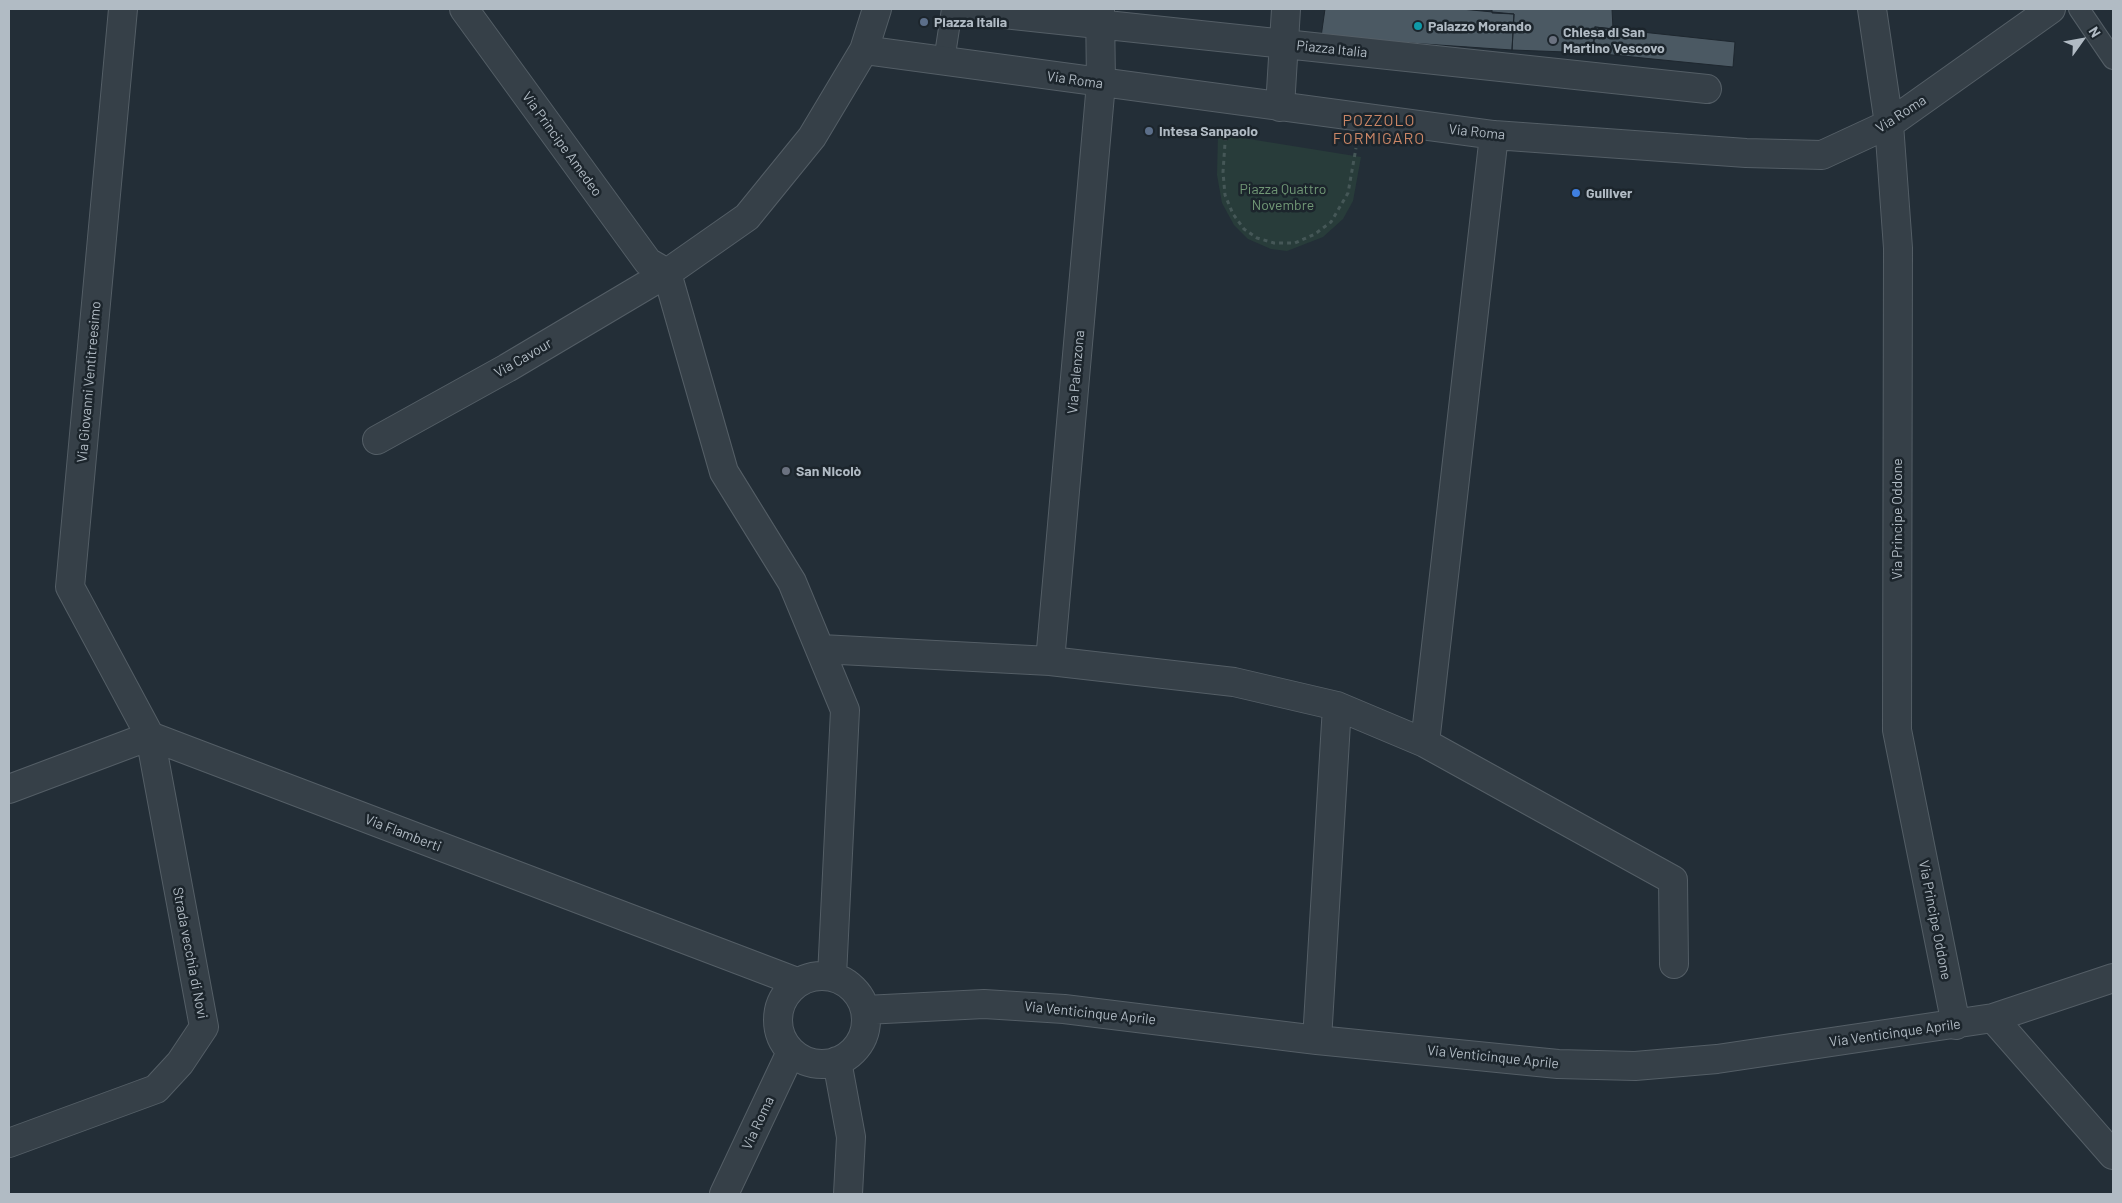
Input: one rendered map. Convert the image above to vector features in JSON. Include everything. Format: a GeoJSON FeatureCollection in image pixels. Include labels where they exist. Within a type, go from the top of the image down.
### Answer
{"type":"FeatureCollection","features":[{"type":"Feature","properties":{"kind":"street","name":"Via Giovanni Ventitreesimo"},"geometry":{"type":"LineString","coordinates":[[123,9],[70,587],[150,736]]}},
{"type":"Feature","properties":{"kind":"street","name":"Via Principe Amedeo"},"geometry":{"type":"LineString","coordinates":[[464,9],[648,262],[667,273]]}},
{"type":"Feature","properties":{"kind":"street","name":"Via Cavour"},"geometry":{"type":"LineString","coordinates":[[377,440],[508,368],[667,273],[747,217],[812,137],[864,50],[877,9]]}},
{"type":"Feature","properties":{"kind":"street","name":"Piazza Italia"},"geometry":{"type":"LineString","coordinates":[[957,9],[1100,16],[1283,44],[1707,90]]}},
{"type":"Feature","properties":{"kind":"street"},"geometry":{"type":"LineString","coordinates":[[1280,107],[1286,9]]}},
{"type":"Feature","properties":{"kind":"street","name":"Via Principe Oddone"},"geometry":{"type":"LineString","coordinates":[[1872,9],[1889,124],[1898,248],[1897,730],[1956,1025]]}},
{"type":"Feature","properties":{"kind":"street","name":"Via Roma"},"geometry":{"type":"LineString","coordinates":[[864,50],[1494,135],[1746,153],[1822,155],[1889,124],[2051,9]]}},
{"type":"Feature","properties":{"kind":"street","name":"Via Palenzona"},"geometry":{"type":"LineString","coordinates":[[1050,661],[1101,83],[1100,16]]}},
{"type":"Feature","properties":{"kind":"street"},"geometry":{"type":"LineString","coordinates":[[1425,743],[1494,135]]}},
{"type":"Feature","properties":{"kind":"street"},"geometry":{"type":"LineString","coordinates":[[667,273],[724,472],[792,582],[845,710],[832,976]]}},
{"type":"Feature","properties":{"kind":"street"},"geometry":{"type":"LineString","coordinates":[[821,649],[1050,661],[1234,682],[1337,706],[1425,743],[1673,880],[1674,964]]}},
{"type":"Feature","properties":{"kind":"street"},"geometry":{"type":"LineString","coordinates":[[1317,1040],[1337,706]]}},
{"type":"Feature","properties":{"kind":"street"},"geometry":{"type":"LineString","coordinates":[[9,789],[150,736]]}},
{"type":"Feature","properties":{"kind":"street","name":"Via Flamberti"},"geometry":{"type":"LineString","coordinates":[[150,736],[797,982]]}},
{"type":"Feature","properties":{"kind":"street","name":"Strada vecchia di Novi"},"geometry":{"type":"LineString","coordinates":[[9,1143],[156,1089],[180,1063],[204,1027],[150,736]]}},
{"type":"Feature","properties":{"kind":"street"},"geometry":{"type":"LineString","coordinates":[[832,976],[853,988],[861,998],[866,1022],[863,1035],[849,1055],[838,1061],[826,1064],[813,1063],[801,1059],[791,1052],[782,1041],[778,1029],[777,1015],[780,1002],[787,991],[797,982],[808,977],[832,976]]}},
{"type":"Feature","properties":{"kind":"street","name":"Via Venticinque Aprile"},"geometry":{"type":"LineString","coordinates":[[865,1010],[984,1004],[1064,1009],[1317,1040],[1558,1064],[1636,1066],[1717,1059],[1956,1025],[1993,1018],[2113,978]]}},
{"type":"Feature","properties":{"kind":"street"},"geometry":{"type":"LineString","coordinates":[[1993,1018],[2113,1155]]}},
{"type":"Feature","properties":{"kind":"street","name":"Via Roma"},"geometry":{"type":"LineString","coordinates":[[724,1194],[791,1052]]}},
{"type":"Feature","properties":{"kind":"street"},"geometry":{"type":"LineString","coordinates":[[838,1061],[851,1137],[848,1194]]}},
{"type":"Feature","properties":{"kind":"lane"},"geometry":{"type":"LineString","coordinates":[[944,61],[952,9]]}},
{"type":"Feature","properties":{"kind":"lane"},"geometry":{"type":"LineString","coordinates":[[2080,9],[2113,59]]}},
{"type":"Feature","properties":{"kind":"path"},"geometry":{"type":"LineString","coordinates":[[1228,100],[1223,172],[1225,195],[1233,214],[1244,229],[1257,238],[1274,243],[1295,243],[1315,234],[1331,222],[1348,193],[1361,118]]}},
{"type":"Feature","properties":{"kind":"green space","name":"Piazza Quattro Novembre"},"geometry":{"type":"Polygon","coordinates":[[[1218,134],[1361,157],[1353,201],[1343,219],[1323,237],[1287,251],[1271,249],[1248,239],[1234,225],[1222,203],[1217,175],[1218,134]]]}},
{"type":"Feature","properties":{"kind":"building","name":"Palazzo Morando"},"geometry":{"type":"Polygon","coordinates":[[[1325,9],[1461,9],[1514,14],[1512,50],[1321,37],[1325,9]]]}},
{"type":"Feature","properties":{"kind":"building","name":"Chiesa di San Martino Vescovo"},"geometry":{"type":"Polygon","coordinates":[[[1492,9],[1612,9],[1613,29],[1595,27],[1593,53],[1512,50],[1514,14],[1492,13],[1492,9]]]}},
{"type":"Feature","properties":{"kind":"building"},"geometry":{"type":"Polygon","coordinates":[[[1595,27],[1735,42],[1733,67],[1593,53],[1595,27]]]}},
{"type":"Feature","properties":{"kind":"place","name":"Piazza Italia"},"geometry":{"type":"Point","coordinates":[924,22]}},
{"type":"Feature","properties":{"kind":"place","name":"Palazzo Morando"},"geometry":{"type":"Point","coordinates":[1418,26]}},
{"type":"Feature","properties":{"kind":"place","name":"Chiesa di San Martino Vescovo"},"geometry":{"type":"Point","coordinates":[1553,40]}},
{"type":"Feature","properties":{"kind":"place","name":"Intesa Sanpaolo"},"geometry":{"type":"Point","coordinates":[1149,131]}},
{"type":"Feature","properties":{"kind":"place","name":"Gulliver"},"geometry":{"type":"Point","coordinates":[1576,193]}},
{"type":"Feature","properties":{"kind":"place","name":"San Nicolò"},"geometry":{"type":"Point","coordinates":[786,471]}},
{"type":"Feature","properties":{"kind":"district","name":"POZZOLO FORMIGARO"},"geometry":{"type":"Point","coordinates":[1379,130]}}]}
